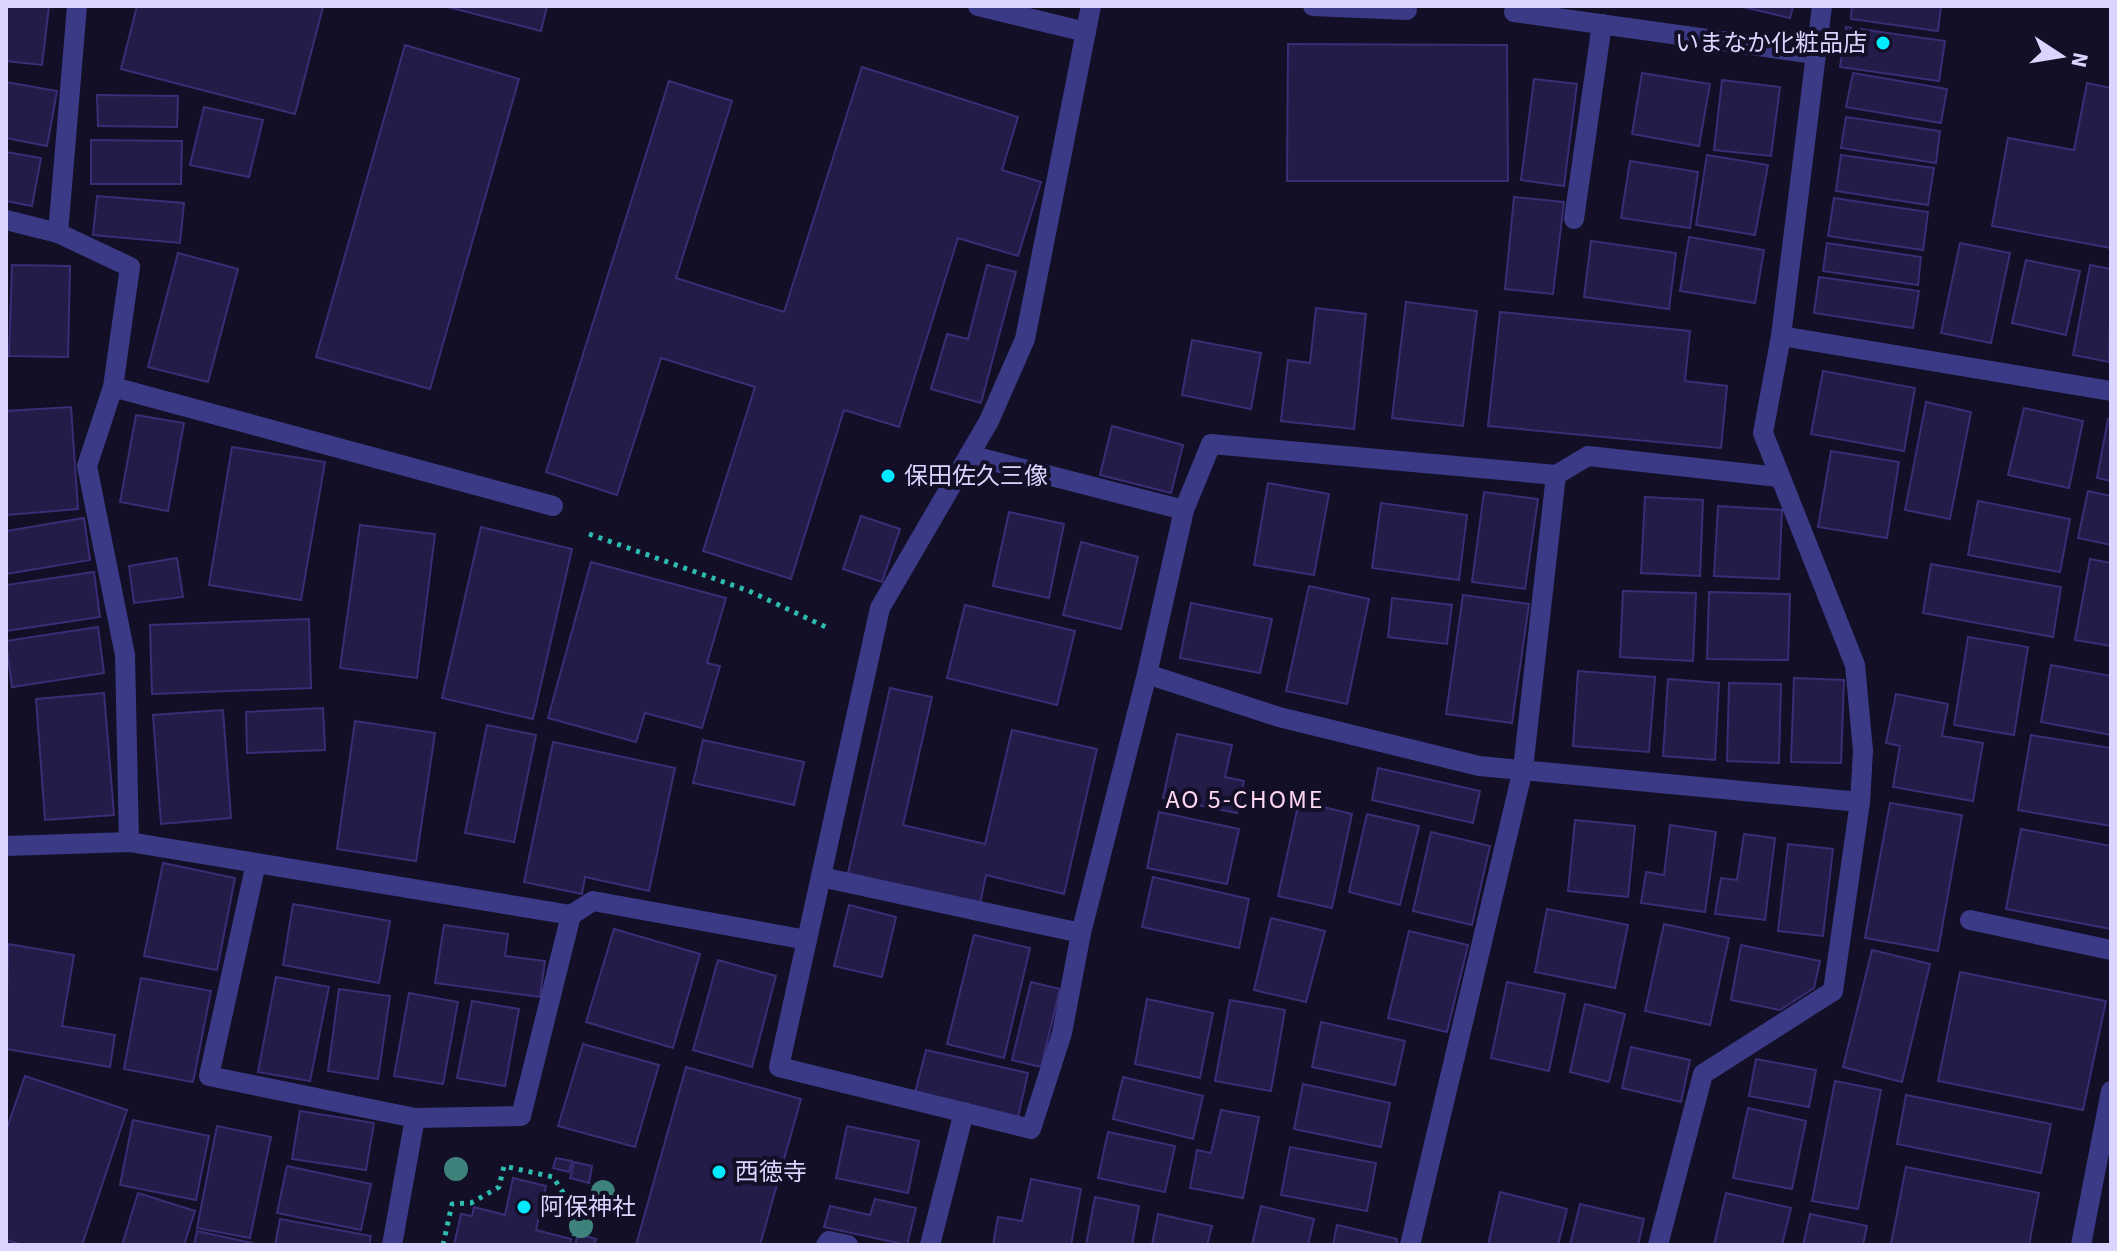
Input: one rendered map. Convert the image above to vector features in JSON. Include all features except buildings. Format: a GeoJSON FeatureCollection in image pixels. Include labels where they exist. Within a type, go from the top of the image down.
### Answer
{"type":"FeatureCollection","features":[{"type":"Feature","properties":{"kind":"street"},"geometry":{"type":"LineString","coordinates":[[58,233],[77,6]]}},
{"type":"Feature","properties":{"kind":"street"},"geometry":{"type":"LineString","coordinates":[[978,6],[1086,32]]}},
{"type":"Feature","properties":{"kind":"street"},"geometry":{"type":"LineString","coordinates":[[1091,6],[1025,339],[989,421],[880,608],[779,1067],[1031,1129],[1062,1033],[1081,933],[1147,674],[1184,510],[1211,444],[1556,475],[1588,456],[1779,477]]}},
{"type":"Feature","properties":{"kind":"street"},"geometry":{"type":"LineString","coordinates":[[1313,6],[1407,10]]}},
{"type":"Feature","properties":{"kind":"street"},"geometry":{"type":"LineString","coordinates":[[1658,1245],[1703,1074],[1833,991],[1860,802],[1863,751],[1855,665],[1763,433],[1781,336],[1822,6]]}},
{"type":"Feature","properties":{"kind":"street"},"geometry":{"type":"LineString","coordinates":[[1514,12],[1815,54]]}},
{"type":"Feature","properties":{"kind":"street"},"geometry":{"type":"LineString","coordinates":[[1574,219],[1602,24]]}},
{"type":"Feature","properties":{"kind":"street"},"geometry":{"type":"LineString","coordinates":[[6,220],[58,233],[130,267],[113,387],[87,466],[125,655],[129,842]]}},
{"type":"Feature","properties":{"kind":"street"},"geometry":{"type":"LineString","coordinates":[[1781,336],[2111,391]]}},
{"type":"Feature","properties":{"kind":"street"},"geometry":{"type":"LineString","coordinates":[[113,387],[553,506]]}},
{"type":"Feature","properties":{"kind":"street"},"geometry":{"type":"LineString","coordinates":[[969,455],[1184,510]]}},
{"type":"Feature","properties":{"kind":"street"},"geometry":{"type":"LineString","coordinates":[[1410,1245],[1523,769],[1556,475]]}},
{"type":"Feature","properties":{"kind":"street"},"geometry":{"type":"LineString","coordinates":[[1147,674],[1279,717],[1479,766],[1860,802]]}},
{"type":"Feature","properties":{"kind":"street"},"geometry":{"type":"LineString","coordinates":[[6,846],[129,842],[571,915],[593,901],[807,940]]}},
{"type":"Feature","properties":{"kind":"street"},"geometry":{"type":"LineString","coordinates":[[256,863],[209,1076],[415,1118],[521,1116],[571,915]]}},
{"type":"Feature","properties":{"kind":"street"},"geometry":{"type":"LineString","coordinates":[[821,877],[1081,933]]}},
{"type":"Feature","properties":{"kind":"street"},"geometry":{"type":"LineString","coordinates":[[1970,920],[2111,950]]}},
{"type":"Feature","properties":{"kind":"street"},"geometry":{"type":"LineString","coordinates":[[2081,1245],[2111,1091]]}},
{"type":"Feature","properties":{"kind":"street"},"geometry":{"type":"LineString","coordinates":[[930,1245],[964,1112]]}},
{"type":"Feature","properties":{"kind":"street"},"geometry":{"type":"LineString","coordinates":[[392,1245],[415,1118]]}},
{"type":"Feature","properties":{"kind":"street"},"geometry":{"type":"LineString","coordinates":[[826,1245],[829,1241],[848,1245]]}},
{"type":"Feature","properties":{"kind":"path"},"geometry":{"type":"LineString","coordinates":[[553,506],[595,538],[749,591],[871,647]]}},
{"type":"Feature","properties":{"kind":"path"},"geometry":{"type":"LineString","coordinates":[[443,1245],[452,1204],[481,1197],[499,1187],[504,1166],[553,1177],[575,1211],[574,1236]]}},
{"type":"Feature","properties":{"kind":"place","name":"いまなか化粧品店"},"geometry":{"type":"Point","coordinates":[1883,43]}},
{"type":"Feature","properties":{"kind":"place","name":"保田佐久三像"},"geometry":{"type":"Point","coordinates":[888,476]}},
{"type":"Feature","properties":{"kind":"place","name":"西徳寺"},"geometry":{"type":"Point","coordinates":[719,1172]}},
{"type":"Feature","properties":{"kind":"place","name":"阿保神社"},"geometry":{"type":"Point","coordinates":[524,1207]}},
{"type":"Feature","properties":{"kind":"district","name":"AO 5-CHOME"},"geometry":{"type":"Point","coordinates":[1245,799]}}]}
